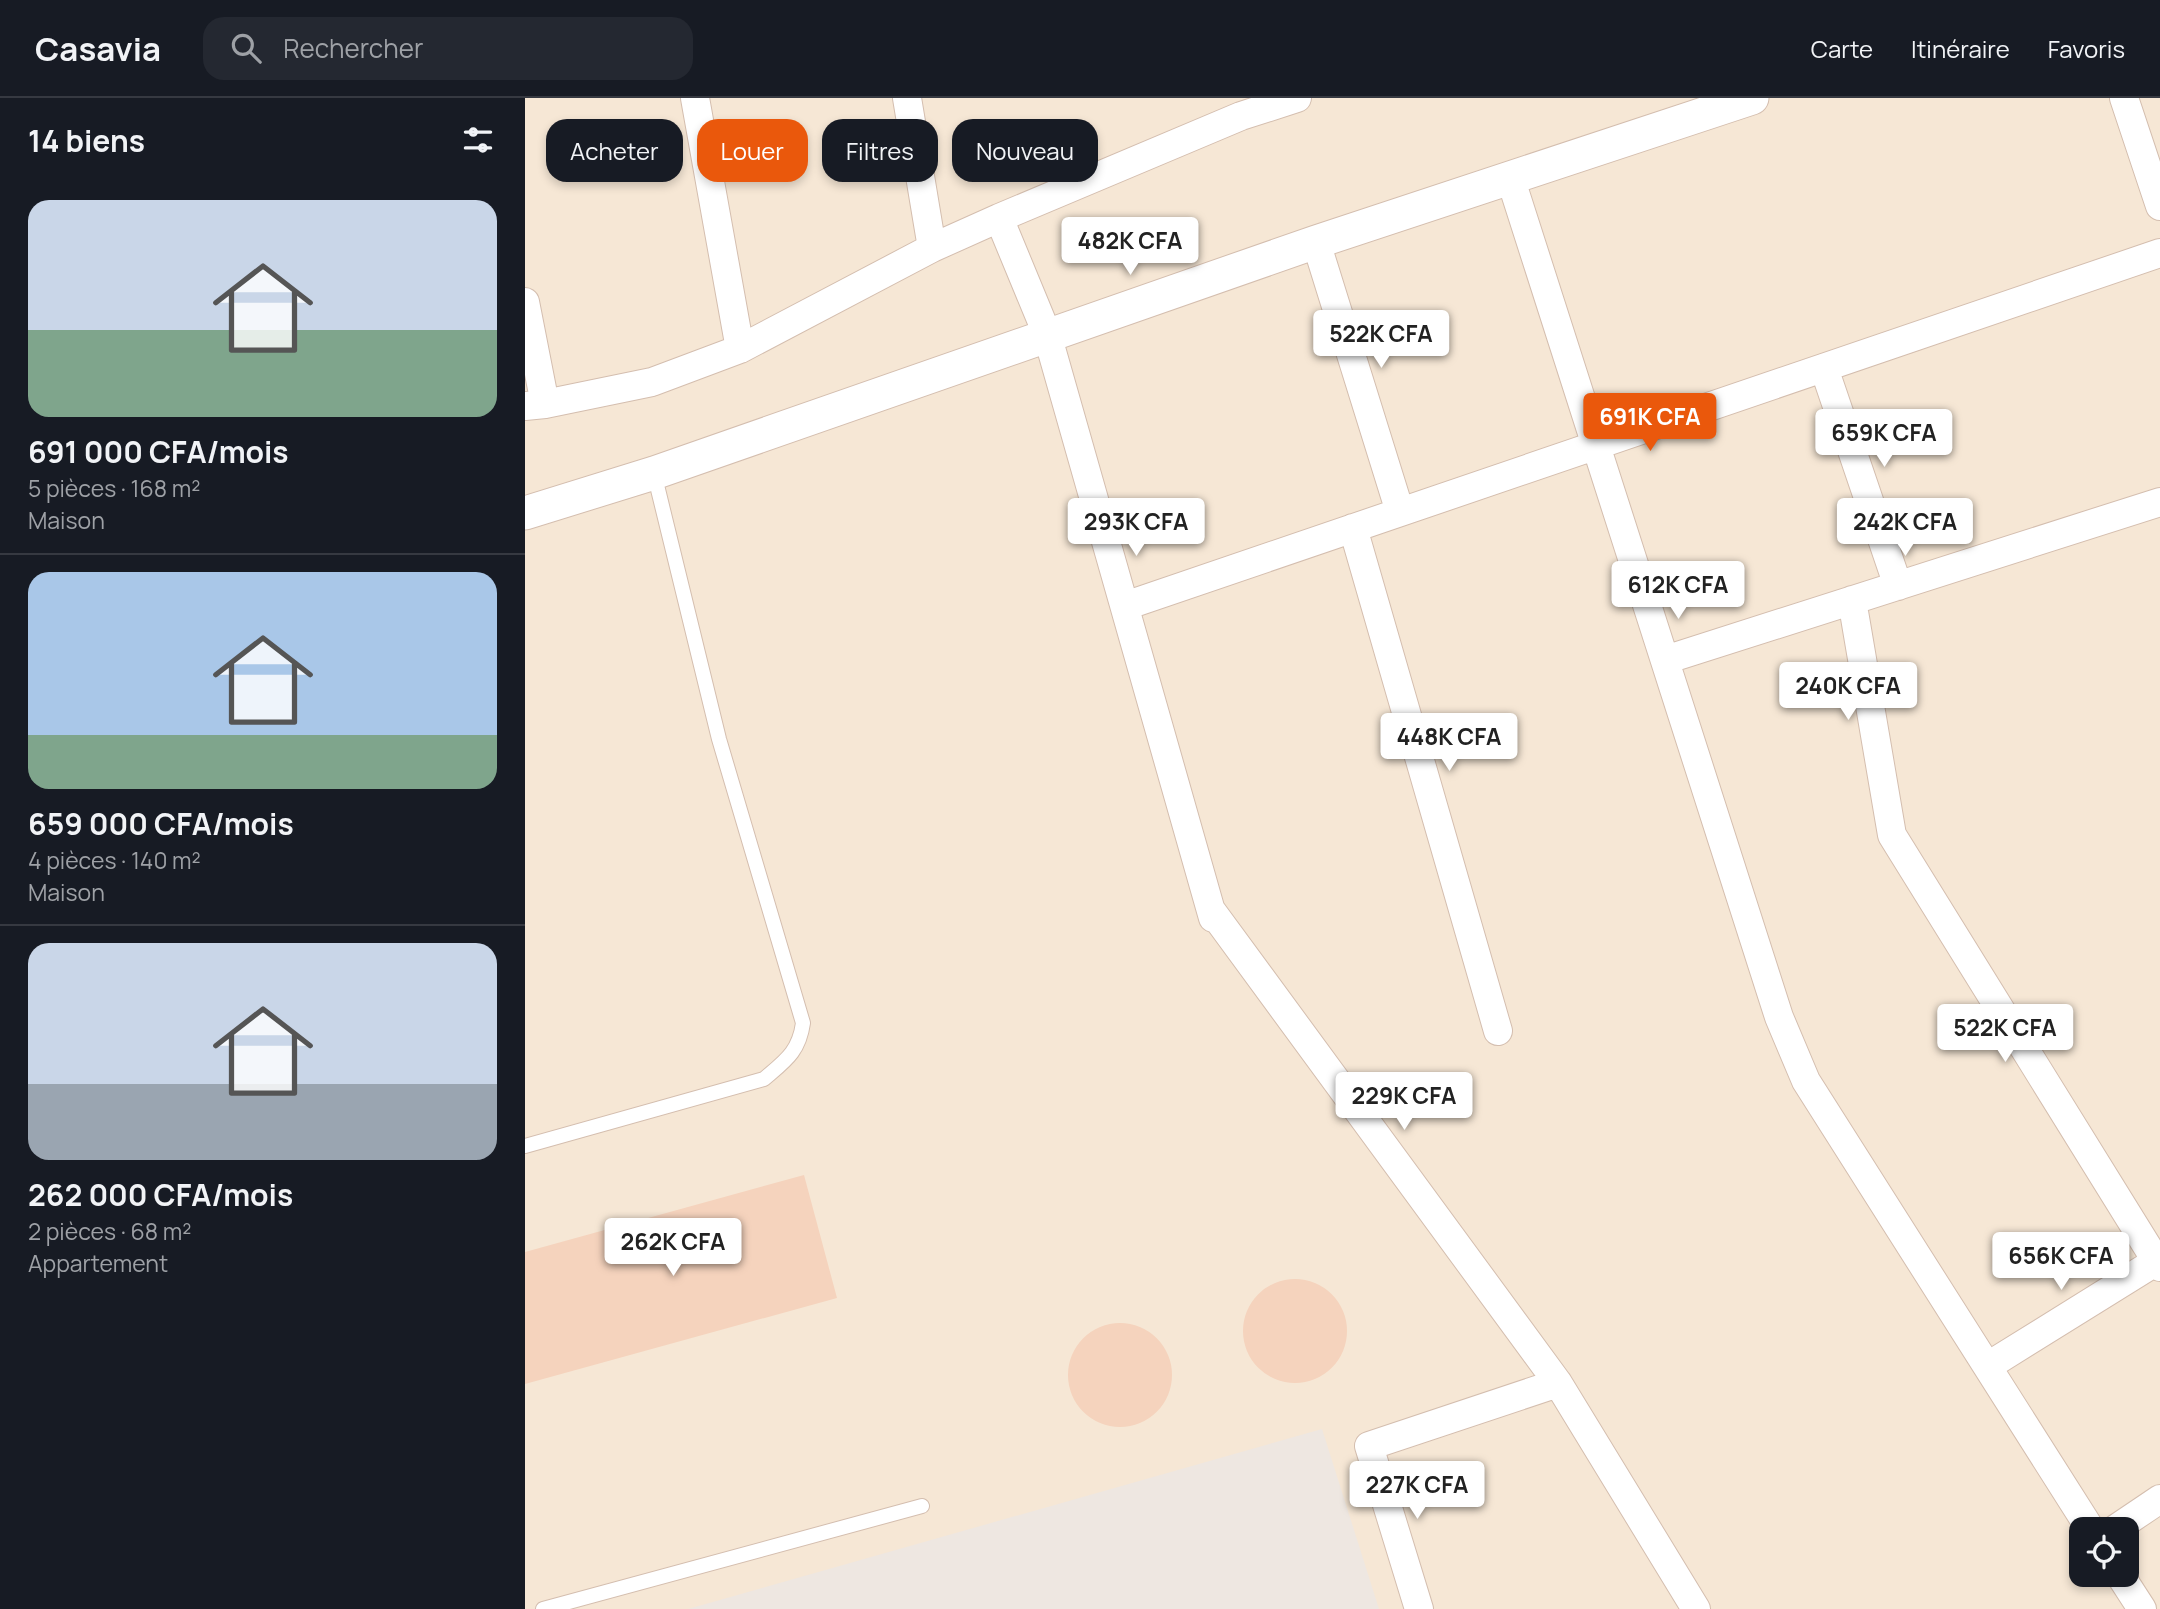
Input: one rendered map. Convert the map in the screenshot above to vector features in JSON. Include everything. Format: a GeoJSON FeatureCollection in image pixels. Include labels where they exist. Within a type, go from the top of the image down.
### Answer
{"type":"FeatureCollection","features":[{"type":"Feature","properties":{"kind":"street"},"geometry":{"type":"LineString","coordinates":[[695,98],[740,349]]}},
{"type":"Feature","properties":{"kind":"street"},"geometry":{"type":"LineString","coordinates":[[907,98],[932,248]]}},
{"type":"Feature","properties":{"kind":"street"},"geometry":{"type":"LineString","coordinates":[[525,302],[535,405],[652,382],[740,349],[932,248],[1238,107],[1297,98]]}},
{"type":"Feature","properties":{"kind":"street"},"geometry":{"type":"LineString","coordinates":[[525,513],[654,473],[1316,242],[1752,98]]}},
{"type":"Feature","properties":{"kind":"street"},"geometry":{"type":"LineString","coordinates":[[2124,98],[2160,206]]}},
{"type":"Feature","properties":{"kind":"street"},"geometry":{"type":"LineString","coordinates":[[1510,177],[1779,1017],[1806,1081],[2083,1517]]}},
{"type":"Feature","properties":{"kind":"street"},"geometry":{"type":"LineString","coordinates":[[999,218],[1047,334],[1212,914],[1558,1383],[1696,1609]]}},
{"type":"Feature","properties":{"kind":"street"},"geometry":{"type":"LineString","coordinates":[[1316,242],[1400,512]]}},
{"type":"Feature","properties":{"kind":"street"},"geometry":{"type":"LineString","coordinates":[[1125,606],[2160,253]]}},
{"type":"Feature","properties":{"kind":"street"},"geometry":{"type":"LineString","coordinates":[[1824,368],[1898,586]]}},
{"type":"Feature","properties":{"kind":"street"},"geometry":{"type":"LineString","coordinates":[[1665,660],[2160,502]]}},
{"type":"Feature","properties":{"kind":"street"},"geometry":{"type":"LineString","coordinates":[[1353,528],[1498,1031]]}},
{"type":"Feature","properties":{"kind":"street"},"geometry":{"type":"LineString","coordinates":[[1852,600],[1892,835],[2159,1262],[1988,1366]]}},
{"type":"Feature","properties":{"kind":"street"},"geometry":{"type":"LineString","coordinates":[[1419,1609],[1369,1446],[1558,1383]]}},
{"type":"Feature","properties":{"kind":"street"},"geometry":{"type":"LineString","coordinates":[[2133,1517],[2160,1499]]}},
{"type":"Feature","properties":{"kind":"street"},"geometry":{"type":"LineString","coordinates":[[2128,1587],[2142,1609]]}},
{"type":"Feature","properties":{"kind":"lane"},"geometry":{"type":"LineString","coordinates":[[525,1146],[764,1079],[791,1056],[801,1039],[803,1023],[719,739],[654,473]]}},
{"type":"Feature","properties":{"kind":"lane"},"geometry":{"type":"LineString","coordinates":[[543,1609],[922,1506]]}},
{"type":"Feature","properties":{"kind":"shaded area"},"geometry":{"type":"Polygon","coordinates":[[[525,98],[2160,98],[2160,1609],[525,1609],[525,98]]]}},
{"type":"Feature","properties":{"kind":"shaded area"},"geometry":{"type":"Polygon","coordinates":[[[1322,1429],[1379,1609],[688,1609],[1322,1429]]]}},
{"type":"Feature","properties":{"kind":"building"},"geometry":{"type":"Polygon","coordinates":[[[804,1175],[837,1298],[525,1384],[525,1252],[804,1175]]]}},
{"type":"Feature","properties":{"kind":"building"},"geometry":{"type":"Polygon","coordinates":[[[1295,1279],[1315,1283],[1332,1294],[1343,1311],[1347,1331],[1343,1351],[1332,1368],[1315,1379],[1295,1383],[1275,1379],[1258,1368],[1247,1351],[1243,1331],[1247,1311],[1258,1294],[1275,1283],[1295,1279]]]}},
{"type":"Feature","properties":{"kind":"building"},"geometry":{"type":"Polygon","coordinates":[[[1120,1323],[1140,1327],[1157,1338],[1168,1355],[1172,1375],[1168,1395],[1157,1412],[1140,1423],[1120,1427],[1100,1423],[1083,1412],[1072,1395],[1068,1375],[1072,1355],[1083,1338],[1100,1327],[1120,1323]]]}}]}
